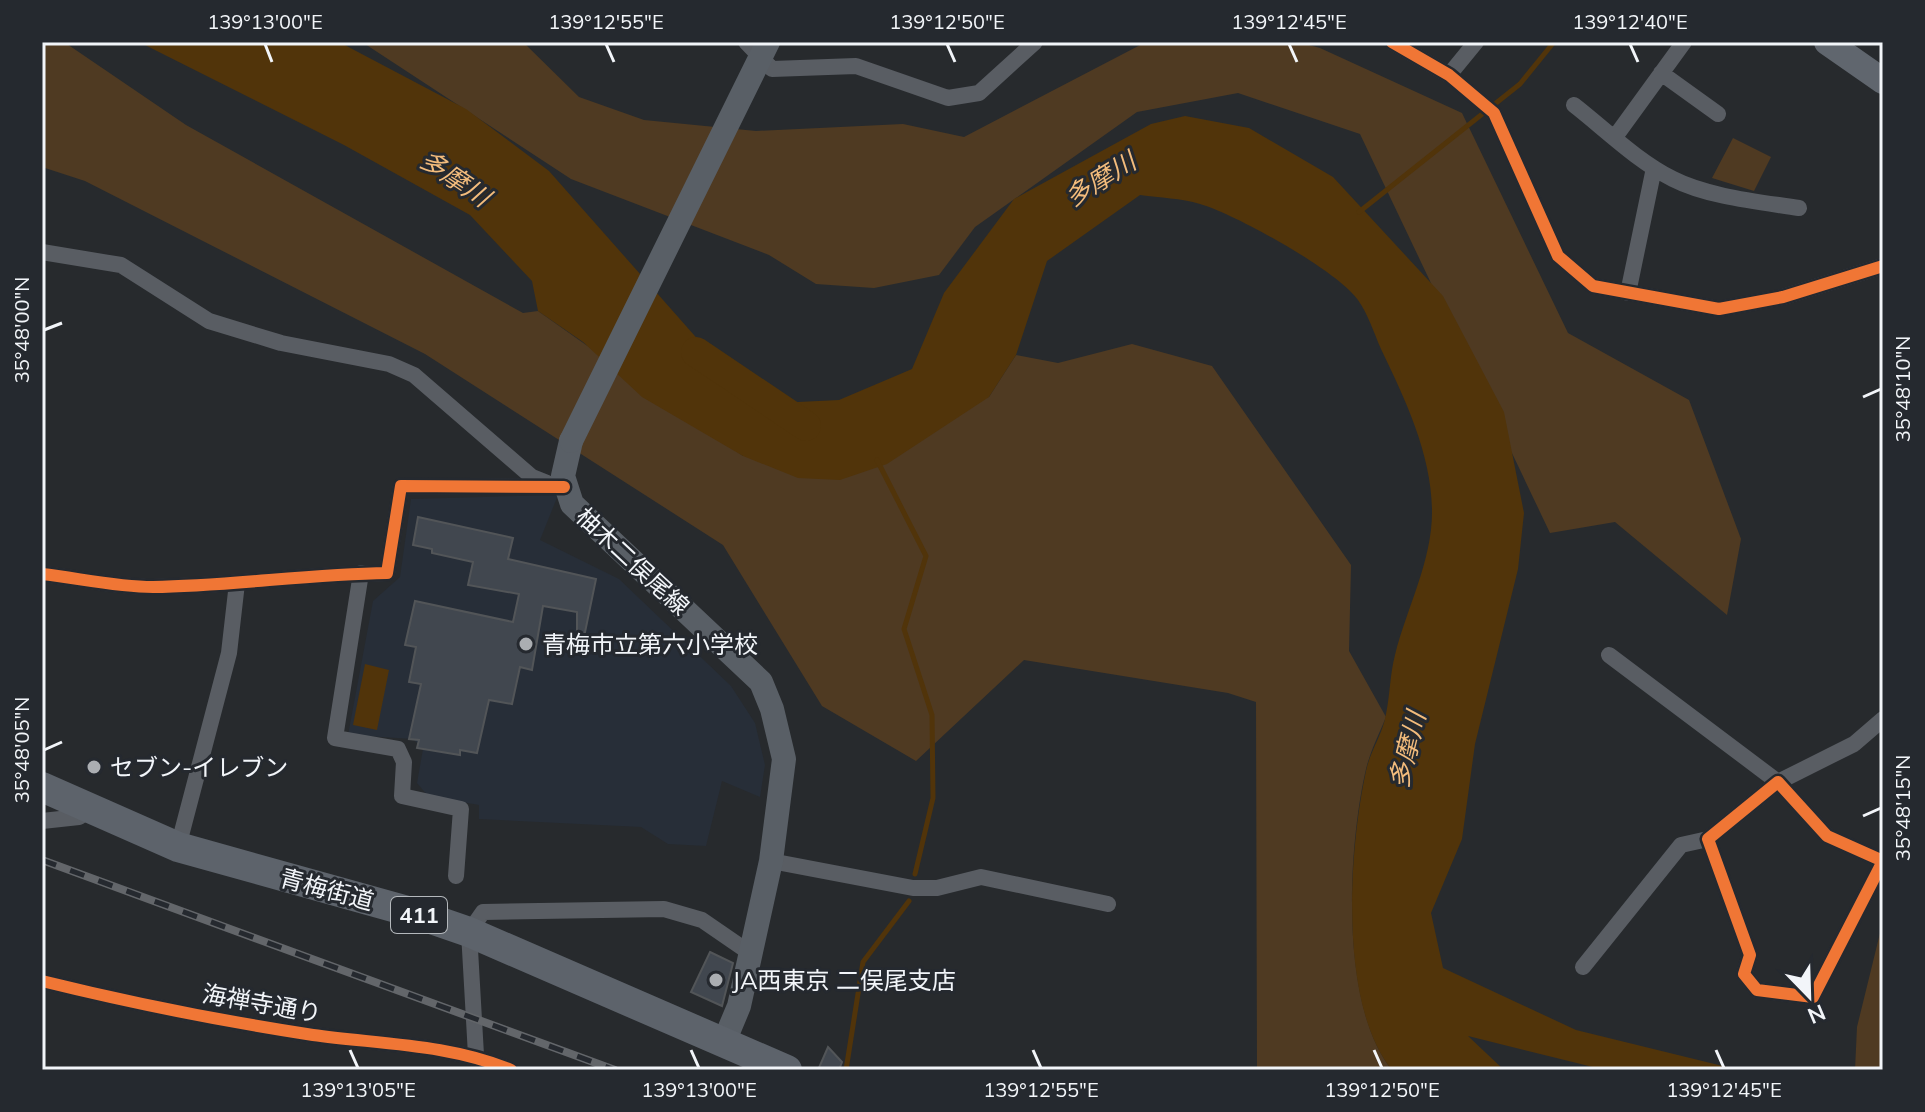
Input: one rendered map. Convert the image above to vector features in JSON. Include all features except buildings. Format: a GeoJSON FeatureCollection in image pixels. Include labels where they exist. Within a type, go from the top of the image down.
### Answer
{"type":"FeatureCollection","features":[{"type":"Feature","properties":{"kind":"highway","name":"青梅街道"},"geometry":{"type":"LineString","coordinates":[[42,787],[178,847],[411,912],[469,932],[787,1070]]}},
{"type":"Feature","properties":{"kind":"main road","name":"柚木二俣尾線"},"geometry":{"type":"LineString","coordinates":[[724,1042],[739,1006],[771,861],[784,759],[772,709],[761,682],[572,504],[564,487],[563,468],[571,441],[768,42]]}},
{"type":"Feature","properties":{"kind":"main road"},"geometry":{"type":"LineString","coordinates":[[1827,42],[1883,81]]}},
{"type":"Feature","properties":{"kind":"street"},"geometry":{"type":"LineString","coordinates":[[746,42],[772,69],[856,66],[948,98],[979,93],[1035,42]]}},
{"type":"Feature","properties":{"kind":"street"},"geometry":{"type":"LineString","coordinates":[[1392,42],[1449,75],[1494,113],[1558,256],[1593,286],[1719,309],[1783,297],[1883,266]]}},
{"type":"Feature","properties":{"kind":"street"},"geometry":{"type":"LineString","coordinates":[[1449,75],[1476,42]]}},
{"type":"Feature","properties":{"kind":"street"},"geometry":{"type":"LineString","coordinates":[[1615,137],[1684,42]]}},
{"type":"Feature","properties":{"kind":"street"},"geometry":{"type":"LineString","coordinates":[[1661,73],[1718,114]]}},
{"type":"Feature","properties":{"kind":"street"},"geometry":{"type":"LineString","coordinates":[[1574,105],[1654,168],[1676,181],[1761,204],[1799,208]]}},
{"type":"Feature","properties":{"kind":"street"},"geometry":{"type":"LineString","coordinates":[[1628,293],[1654,168]]}},
{"type":"Feature","properties":{"kind":"street"},"geometry":{"type":"LineString","coordinates":[[42,252],[121,265],[148,280],[183,308],[209,321],[281,343],[389,364],[414,375],[532,477],[564,487]]}},
{"type":"Feature","properties":{"kind":"street"},"geometry":{"type":"LineString","coordinates":[[42,574],[149,587],[237,583],[304,574],[387,573],[401,486],[564,487]]}},
{"type":"Feature","properties":{"kind":"street"},"geometry":{"type":"LineString","coordinates":[[361,573],[335,738],[398,749],[404,762],[402,796],[461,809],[456,876]]}},
{"type":"Feature","properties":{"kind":"street"},"geometry":{"type":"LineString","coordinates":[[178,847],[229,653],[237,583]]}},
{"type":"Feature","properties":{"kind":"street"},"geometry":{"type":"LineString","coordinates":[[1609,655],[1778,782],[1827,836],[1883,861],[1813,997],[1757,990],[1744,974],[1750,955],[1708,839]]}},
{"type":"Feature","properties":{"kind":"street"},"geometry":{"type":"LineString","coordinates":[[1583,967],[1681,845],[1708,839],[1778,782],[1854,744],[1883,719]]}},
{"type":"Feature","properties":{"kind":"street"},"geometry":{"type":"LineString","coordinates":[[42,821],[79,817],[90,810]]}},
{"type":"Feature","properties":{"kind":"street"},"geometry":{"type":"LineString","coordinates":[[771,861],[913,888],[937,888],[981,877],[1108,904]]}},
{"type":"Feature","properties":{"kind":"street"},"geometry":{"type":"LineString","coordinates":[[476,1055],[469,932],[483,912],[664,909],[702,920],[750,953]]}},
{"type":"Feature","properties":{"kind":"street","name":"海禅寺通り"},"geometry":{"type":"LineString","coordinates":[[42,981],[125,1001],[269,1028],[476,1055],[511,1070]]}},
{"type":"Feature","properties":{"kind":"shaded area"},"geometry":{"type":"Polygon","coordinates":[[[42,42],[64,42],[186,125],[523,313],[538,311],[743,456],[989,397],[1016,355],[1058,363],[1132,344],[1212,366],[1351,565],[1349,651],[1386,717],[1366,769],[1360,801],[1352,881],[1352,924],[1363,1006],[1375,1042],[1392,1070],[1257,1070],[1256,702],[1228,693],[1024,660],[916,761],[822,706],[723,545],[425,354],[85,181],[42,167],[42,42]]]}},
{"type":"Feature","properties":{"kind":"shaded area"},"geometry":{"type":"Polygon","coordinates":[[[362,42],[523,42],[579,97],[644,120],[756,131],[903,124],[964,137],[1146,42],[1298,42],[1320,48],[1462,113],[1568,333],[1689,400],[1741,539],[1727,615],[1615,522],[1550,533],[1360,134],[1238,93],[1137,112],[975,227],[939,275],[874,288],[816,284],[769,255],[571,179],[362,42]]]}},
{"type":"Feature","properties":{"kind":"shaded area"},"geometry":{"type":"Polygon","coordinates":[[[1733,138],[1771,157],[1754,191],[1712,178],[1733,138]]]}},
{"type":"Feature","properties":{"kind":"shaded area","name":"青梅市立第六小学校"},"geometry":{"type":"Polygon","coordinates":[[[558,495],[540,540],[619,579],[731,686],[755,723],[765,765],[760,797],[722,781],[706,846],[668,844],[641,827],[479,819],[479,805],[428,796],[417,783],[423,749],[413,739],[348,735],[373,601],[400,577],[411,499],[558,495]]]}},
{"type":"Feature","properties":{"kind":"shaded area"},"geometry":{"type":"Polygon","coordinates":[[[1883,921],[1883,1070],[1855,1070],[1857,1027],[1883,921]]]}},
{"type":"Feature","properties":{"kind":"water"},"geometry":{"type":"Polygon","coordinates":[[[139,42],[339,42],[466,109],[549,171],[755,404],[839,400],[912,369],[944,293],[1014,199],[1151,124],[1185,116],[1249,128],[1333,177],[1443,296],[1504,412],[1524,513],[1518,569],[1475,744],[1462,839],[1431,913],[1443,968],[1576,1030],[1739,1070],[1605,1070],[1468,1036],[1504,1070],[1392,1070],[1375,1041],[1363,1006],[1356,967],[1352,925],[1355,841],[1366,771],[1384,721],[1395,655],[1428,547],[1431,488],[1415,427],[1365,311],[1347,288],[1330,274],[1260,231],[1216,210],[1185,200],[1140,195],[1047,261],[1016,355],[989,397],[887,464],[840,480],[798,478],[743,456],[642,397],[583,342],[538,311],[532,281],[470,215],[344,145],[139,42]]]}},
{"type":"Feature","properties":{"kind":"water"},"geometry":{"type":"Polygon","coordinates":[[[365,664],[389,670],[377,730],[353,725],[365,664]]]}},
{"type":"Feature","properties":{"kind":"waterway"},"geometry":{"type":"LineString","coordinates":[[1359,212],[1520,84],[1554,42]]}},
{"type":"Feature","properties":{"kind":"waterway","name":"多摩川"},"geometry":{"type":"LineString","coordinates":[[696,352],[806,426]]}},
{"type":"Feature","properties":{"kind":"waterway"},"geometry":{"type":"LineString","coordinates":[[877,460],[926,556],[904,629],[932,715],[933,798],[915,874]]}},
{"type":"Feature","properties":{"kind":"waterway"},"geometry":{"type":"LineString","coordinates":[[846,1070],[863,962],[909,901]]}},
{"type":"Feature","properties":{"kind":"railway"},"geometry":{"type":"LineString","coordinates":[[42,860],[615,1070]]}},
{"type":"Feature","properties":{"kind":"cycle path"},"geometry":{"type":"LineString","coordinates":[[1392,42],[1449,75],[1494,113],[1558,256],[1593,286],[1719,309],[1783,297],[1883,266]]}},
{"type":"Feature","properties":{"kind":"cycle path"},"geometry":{"type":"LineString","coordinates":[[42,574],[153,587],[387,573],[401,486],[564,487]]}},
{"type":"Feature","properties":{"kind":"cycle path"},"geometry":{"type":"LineString","coordinates":[[1778,782],[1827,836],[1883,861],[1813,997],[1757,990],[1744,974],[1750,955],[1708,839],[1778,782]]}},
{"type":"Feature","properties":{"kind":"cycle path"},"geometry":{"type":"LineString","coordinates":[[42,981],[245,1024],[439,1050],[488,1061],[511,1070]]}},
{"type":"Feature","properties":{"kind":"place","name":"青梅市立第六小学校"},"geometry":{"type":"Point","coordinates":[526,644]}},
{"type":"Feature","properties":{"kind":"place","name":"セブン-イレブン"},"geometry":{"type":"Point","coordinates":[94,767]}},
{"type":"Feature","properties":{"kind":"place","name":"JA西東京 二俣尾支店"},"geometry":{"type":"Point","coordinates":[716,980]}}]}
